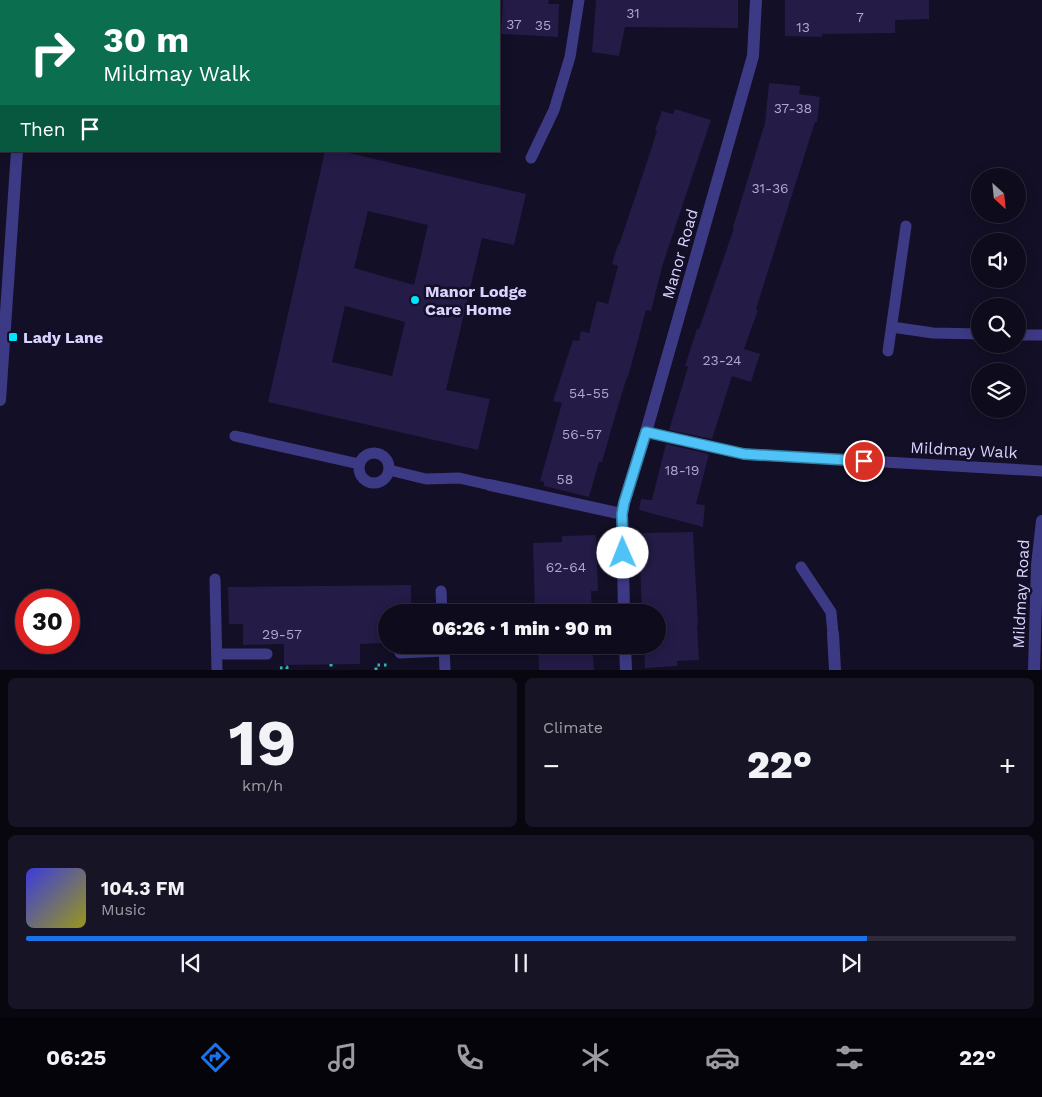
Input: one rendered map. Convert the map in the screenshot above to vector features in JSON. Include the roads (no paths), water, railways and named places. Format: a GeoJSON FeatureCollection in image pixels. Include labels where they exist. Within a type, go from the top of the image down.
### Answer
{"type":"FeatureCollection","features":[{"type":"Feature","properties":{"kind":"street","name":"Manor Road"},"geometry":{"type":"LineString","coordinates":[[624,604],[622,514],[624,503],[753,56],[756,0]]}},
{"type":"Feature","properties":{"kind":"street"},"geometry":{"type":"LineString","coordinates":[[0,400],[17,152]]}},
{"type":"Feature","properties":{"kind":"street"},"geometry":{"type":"LineString","coordinates":[[490,485],[622,514]]}},
{"type":"Feature","properties":{"kind":"street","name":"Mildmay Road"},"geometry":{"type":"LineString","coordinates":[[1034,670],[1037,565],[1042,521]]}},
{"type":"Feature","properties":{"kind":"street"},"geometry":{"type":"LineString","coordinates":[[833,634],[835,670]]}},
{"type":"Feature","properties":{"kind":"street"},"geometry":{"type":"LineString","coordinates":[[625,654],[626,670]]}},
{"type":"Feature","properties":{"kind":"lane"},"geometry":{"type":"LineString","coordinates":[[532,158],[554,110],[570,57],[579,0]]}},
{"type":"Feature","properties":{"kind":"lane"},"geometry":{"type":"LineString","coordinates":[[888,351],[906,226]]}},
{"type":"Feature","properties":{"kind":"lane"},"geometry":{"type":"LineString","coordinates":[[892,327],[933,334],[971,334]]}},
{"type":"Feature","properties":{"kind":"lane"},"geometry":{"type":"LineString","coordinates":[[1026,335],[1042,335]]}},
{"type":"Feature","properties":{"kind":"lane","name":"Mildmay Walk"},"geometry":{"type":"LineString","coordinates":[[646,432],[744,454],[1042,471]]}},
{"type":"Feature","properties":{"kind":"lane"},"geometry":{"type":"LineString","coordinates":[[234,436],[359,464]]}},
{"type":"Feature","properties":{"kind":"lane"},"geometry":{"type":"LineString","coordinates":[[374,452],[379,453],[387,460],[389,470],[388,475],[380,482],[371,483],[366,481],[358,469],[364,456],[374,452]]}},
{"type":"Feature","properties":{"kind":"lane"},"geometry":{"type":"LineString","coordinates":[[389,470],[426,479],[459,478],[490,485]]}},
{"type":"Feature","properties":{"kind":"lane"},"geometry":{"type":"LineString","coordinates":[[801,567],[831,612],[833,634]]}},
{"type":"Feature","properties":{"kind":"lane"},"geometry":{"type":"LineString","coordinates":[[215,579],[218,670]]}},
{"type":"Feature","properties":{"kind":"lane"},"geometry":{"type":"LineString","coordinates":[[441,590],[442,604]]}},
{"type":"Feature","properties":{"kind":"lane"},"geometry":{"type":"LineString","coordinates":[[217,654],[267,654]]}},
{"type":"Feature","properties":{"kind":"lane"},"geometry":{"type":"LineString","coordinates":[[444,654],[445,670]]}},
{"type":"Feature","properties":{"kind":"place","name":"Manor Lodge Care Home"},"geometry":{"type":"Point","coordinates":[415,300]}},
{"type":"Feature","properties":{"kind":"place","name":"Lady Lane"},"geometry":{"type":"Point","coordinates":[13,337]}}]}
